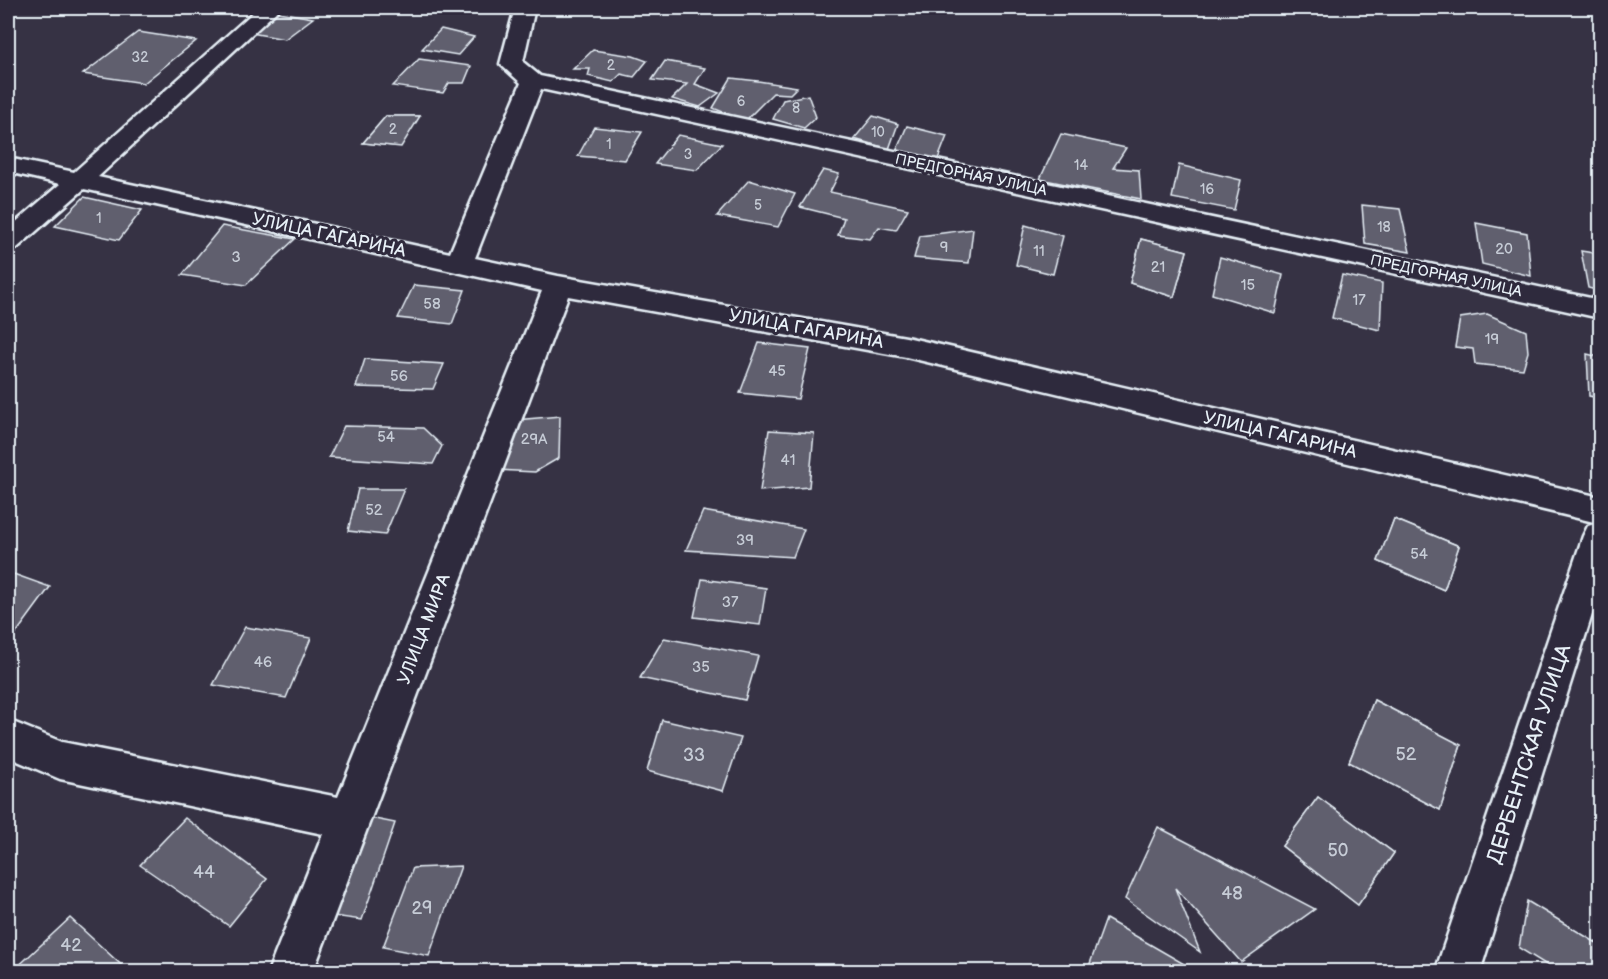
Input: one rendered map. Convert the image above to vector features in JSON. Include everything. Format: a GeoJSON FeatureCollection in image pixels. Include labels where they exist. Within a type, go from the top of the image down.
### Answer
{"type":"FeatureCollection","features":[{"type":"Feature","properties":{"kind":"street"},"geometry":{"type":"LineString","coordinates":[[8,242],[270,8]]}},
{"type":"Feature","properties":{"kind":"street"},"geometry":{"type":"LineString","coordinates":[[459,264],[533,81],[511,64],[525,8]]}},
{"type":"Feature","properties":{"kind":"street","name":"ПРЕДГОРНАЯ УЛИЦА"},"geometry":{"type":"LineString","coordinates":[[533,81],[1600,309]]}},
{"type":"Feature","properties":{"kind":"street","name":"УЛИЦА ГАГАРИНА"},"geometry":{"type":"LineString","coordinates":[[8,165],[558,285],[906,347],[1600,510]]}},
{"type":"Feature","properties":{"kind":"street","name":"УЛИЦА МИРА"},"geometry":{"type":"LineString","coordinates":[[290,972],[558,285]]}},
{"type":"Feature","properties":{"kind":"street","name":"ДЕРБЕНТСКАЯ УЛИЦА"},"geometry":{"type":"LineString","coordinates":[[1457,972],[1600,536]]}},
{"type":"Feature","properties":{"kind":"street"},"geometry":{"type":"LineString","coordinates":[[8,738],[60,760],[350,820]]}},
{"type":"Feature","properties":{"kind":"building"},"geometry":{"type":"Polygon","coordinates":[[[278,12],[313,18],[285,39],[251,33],[278,12]]]}},
{"type":"Feature","properties":{"kind":"building"},"geometry":{"type":"Polygon","coordinates":[[[441,29],[474,37],[458,55],[422,49],[441,29]]]}},
{"type":"Feature","properties":{"kind":"building"},"geometry":{"type":"Polygon","coordinates":[[[138,32],[196,41],[144,83],[83,74],[138,32]]]}},
{"type":"Feature","properties":{"kind":"building"},"geometry":{"type":"Polygon","coordinates":[[[593,50],[633,56],[647,61],[634,77],[621,74],[613,82],[588,76],[590,69],[573,69],[593,50]]]}},
{"type":"Feature","properties":{"kind":"building"},"geometry":{"type":"Polygon","coordinates":[[[419,59],[471,66],[464,83],[449,83],[443,93],[393,86],[419,59]]]}},
{"type":"Feature","properties":{"kind":"building"},"geometry":{"type":"Polygon","coordinates":[[[665,61],[705,68],[695,84],[719,93],[700,107],[672,99],[687,84],[652,80],[665,61]]]}},
{"type":"Feature","properties":{"kind":"building"},"geometry":{"type":"Polygon","coordinates":[[[731,78],[797,87],[790,94],[773,93],[745,121],[713,108],[731,78]]]}},
{"type":"Feature","properties":{"kind":"building"},"geometry":{"type":"Polygon","coordinates":[[[808,95],[816,117],[804,128],[773,119],[783,100],[808,95]]]}},
{"type":"Feature","properties":{"kind":"building"},"geometry":{"type":"Polygon","coordinates":[[[386,116],[420,116],[393,146],[363,143],[386,116]]]}},
{"type":"Feature","properties":{"kind":"building"},"geometry":{"type":"Polygon","coordinates":[[[386,116],[420,116],[401,147],[363,143],[386,116]]]}},
{"type":"Feature","properties":{"kind":"building"},"geometry":{"type":"Polygon","coordinates":[[[873,116],[898,124],[889,149],[854,139],[873,116]]]}},
{"type":"Feature","properties":{"kind":"building"},"geometry":{"type":"Polygon","coordinates":[[[907,126],[947,136],[938,159],[895,154],[907,126]]]}},
{"type":"Feature","properties":{"kind":"building"},"geometry":{"type":"Polygon","coordinates":[[[594,127],[642,132],[625,160],[578,156],[594,127]]]}},
{"type":"Feature","properties":{"kind":"building"},"geometry":{"type":"Polygon","coordinates":[[[1061,134],[1126,148],[1113,168],[1139,170],[1141,199],[1040,179],[1061,134]]]}},
{"type":"Feature","properties":{"kind":"building"},"geometry":{"type":"Polygon","coordinates":[[[678,135],[722,144],[697,170],[655,164],[678,135]]]}},
{"type":"Feature","properties":{"kind":"building"},"geometry":{"type":"Polygon","coordinates":[[[1179,165],[1241,180],[1234,210],[1172,198],[1179,165]]]}},
{"type":"Feature","properties":{"kind":"building"},"geometry":{"type":"Polygon","coordinates":[[[823,170],[839,174],[830,192],[908,209],[896,230],[879,227],[870,239],[838,235],[844,218],[800,207],[823,170]]]}},
{"type":"Feature","properties":{"kind":"building"},"geometry":{"type":"Polygon","coordinates":[[[749,180],[795,194],[778,227],[717,216],[749,180]]]}},
{"type":"Feature","properties":{"kind":"building"},"geometry":{"type":"Polygon","coordinates":[[[84,197],[142,210],[119,240],[55,226],[84,197]]]}},
{"type":"Feature","properties":{"kind":"building"},"geometry":{"type":"Polygon","coordinates":[[[1362,205],[1400,209],[1410,252],[1365,244],[1362,205]]]}},
{"type":"Feature","properties":{"kind":"building"},"geometry":{"type":"Polygon","coordinates":[[[1476,223],[1527,233],[1531,276],[1482,264],[1476,223]]]}},
{"type":"Feature","properties":{"kind":"building"},"geometry":{"type":"Polygon","coordinates":[[[1025,225],[1063,236],[1053,274],[1016,265],[1025,225]]]}},
{"type":"Feature","properties":{"kind":"building"},"geometry":{"type":"Polygon","coordinates":[[[222,226],[295,239],[246,285],[182,275],[222,226]]]}},
{"type":"Feature","properties":{"kind":"building"},"geometry":{"type":"Polygon","coordinates":[[[973,229],[969,263],[914,258],[920,236],[973,229]]]}},
{"type":"Feature","properties":{"kind":"building"},"geometry":{"type":"Polygon","coordinates":[[[1141,239],[1187,251],[1174,297],[1130,283],[1141,239]]]}},
{"type":"Feature","properties":{"kind":"building"},"geometry":{"type":"Polygon","coordinates":[[[1141,239],[1187,251],[1174,297],[1130,283],[1141,239]]]}},
{"type":"Feature","properties":{"kind":"building"},"geometry":{"type":"Polygon","coordinates":[[[1581,251],[1600,254],[1600,291],[1588,288],[1581,251]]]}},
{"type":"Feature","properties":{"kind":"building"},"geometry":{"type":"Polygon","coordinates":[[[1220,257],[1283,275],[1275,313],[1212,294],[1220,257]]]}},
{"type":"Feature","properties":{"kind":"building"},"geometry":{"type":"Polygon","coordinates":[[[1342,275],[1382,283],[1380,330],[1332,318],[1342,275]]]}},
{"type":"Feature","properties":{"kind":"building"},"geometry":{"type":"Polygon","coordinates":[[[414,285],[465,290],[452,324],[398,318],[414,285]]]}},
{"type":"Feature","properties":{"kind":"building"},"geometry":{"type":"Polygon","coordinates":[[[1487,314],[1526,331],[1528,352],[1523,369],[1475,364],[1473,349],[1455,347],[1460,318],[1487,314]]]}},
{"type":"Feature","properties":{"kind":"building"},"geometry":{"type":"Polygon","coordinates":[[[759,343],[810,349],[798,399],[740,393],[759,343]]]}},
{"type":"Feature","properties":{"kind":"building"},"geometry":{"type":"Polygon","coordinates":[[[1587,354],[1600,357],[1600,398],[1589,396],[1587,354]]]}},
{"type":"Feature","properties":{"kind":"building"},"geometry":{"type":"Polygon","coordinates":[[[365,359],[444,364],[433,389],[356,387],[365,359]]]}},
{"type":"Feature","properties":{"kind":"building"},"geometry":{"type":"Polygon","coordinates":[[[560,416],[559,458],[535,472],[496,470],[515,420],[560,416]]]}},
{"type":"Feature","properties":{"kind":"building"},"geometry":{"type":"Polygon","coordinates":[[[344,426],[423,428],[442,446],[433,464],[329,457],[344,426]]]}},
{"type":"Feature","properties":{"kind":"building"},"geometry":{"type":"Polygon","coordinates":[[[769,430],[814,433],[809,487],[760,491],[769,430]]]}},
{"type":"Feature","properties":{"kind":"building"},"geometry":{"type":"Polygon","coordinates":[[[358,489],[404,489],[385,535],[348,531],[358,489]]]}},
{"type":"Feature","properties":{"kind":"building"},"geometry":{"type":"Polygon","coordinates":[[[703,511],[804,529],[793,557],[686,550],[703,511]]]}},
{"type":"Feature","properties":{"kind":"building"},"geometry":{"type":"Polygon","coordinates":[[[1394,519],[1459,546],[1444,590],[1378,561],[1394,519]]]}},
{"type":"Feature","properties":{"kind":"building"},"geometry":{"type":"Polygon","coordinates":[[[1394,519],[1459,546],[1444,590],[1378,561],[1394,519]]]}},
{"type":"Feature","properties":{"kind":"building"},"geometry":{"type":"Polygon","coordinates":[[[8,572],[50,587],[9,643],[8,643],[8,572]]]}},
{"type":"Feature","properties":{"kind":"building"},"geometry":{"type":"Polygon","coordinates":[[[702,579],[766,588],[760,625],[694,617],[702,579]]]}},
{"type":"Feature","properties":{"kind":"building"},"geometry":{"type":"Polygon","coordinates":[[[245,627],[311,638],[286,698],[213,685],[245,627]]]}},
{"type":"Feature","properties":{"kind":"building"},"geometry":{"type":"Polygon","coordinates":[[[664,638],[758,656],[745,700],[640,678],[664,638]]]}},
{"type":"Feature","properties":{"kind":"building"},"geometry":{"type":"Polygon","coordinates":[[[1374,700],[1461,745],[1440,810],[1349,762],[1374,700]]]}},
{"type":"Feature","properties":{"kind":"building"},"geometry":{"type":"Polygon","coordinates":[[[1374,700],[1461,745],[1440,810],[1349,762],[1374,700]]]}},
{"type":"Feature","properties":{"kind":"building"},"geometry":{"type":"Polygon","coordinates":[[[662,720],[741,738],[723,791],[647,771],[662,720]]]}},
{"type":"Feature","properties":{"kind":"building"},"geometry":{"type":"Polygon","coordinates":[[[1318,797],[1394,853],[1358,905],[1282,846],[1318,797]]]}},
{"type":"Feature","properties":{"kind":"building"},"geometry":{"type":"Polygon","coordinates":[[[1318,797],[1394,853],[1358,905],[1282,846],[1318,797]]]}},
{"type":"Feature","properties":{"kind":"building"},"geometry":{"type":"Polygon","coordinates":[[[185,818],[267,879],[229,926],[140,865],[185,818]]]}},
{"type":"Feature","properties":{"kind":"building"},"geometry":{"type":"Polygon","coordinates":[[[370,818],[395,823],[362,920],[333,916],[370,818]]]}},
{"type":"Feature","properties":{"kind":"building"},"geometry":{"type":"Polygon","coordinates":[[[1158,827],[1315,909],[1241,962],[1175,888],[1200,952],[1125,899],[1158,827]]]}},
{"type":"Feature","properties":{"kind":"building"},"geometry":{"type":"Polygon","coordinates":[[[461,866],[429,956],[383,947],[413,868],[461,866]]]}},
{"type":"Feature","properties":{"kind":"building"},"geometry":{"type":"Polygon","coordinates":[[[1527,901],[1600,945],[1600,972],[1558,972],[1519,948],[1527,901]]]}},
{"type":"Feature","properties":{"kind":"building"},"geometry":{"type":"Polygon","coordinates":[[[70,918],[129,972],[12,972],[70,918]]]}},
{"type":"Feature","properties":{"kind":"building"},"geometry":{"type":"Polygon","coordinates":[[[1106,919],[1198,972],[1087,972],[1106,919]]]}},
{"type":"Feature","properties":{"kind":"building"},"geometry":{"type":"Polygon","coordinates":[[[612,966],[705,969],[705,972],[611,972],[612,966]]]}}]}
